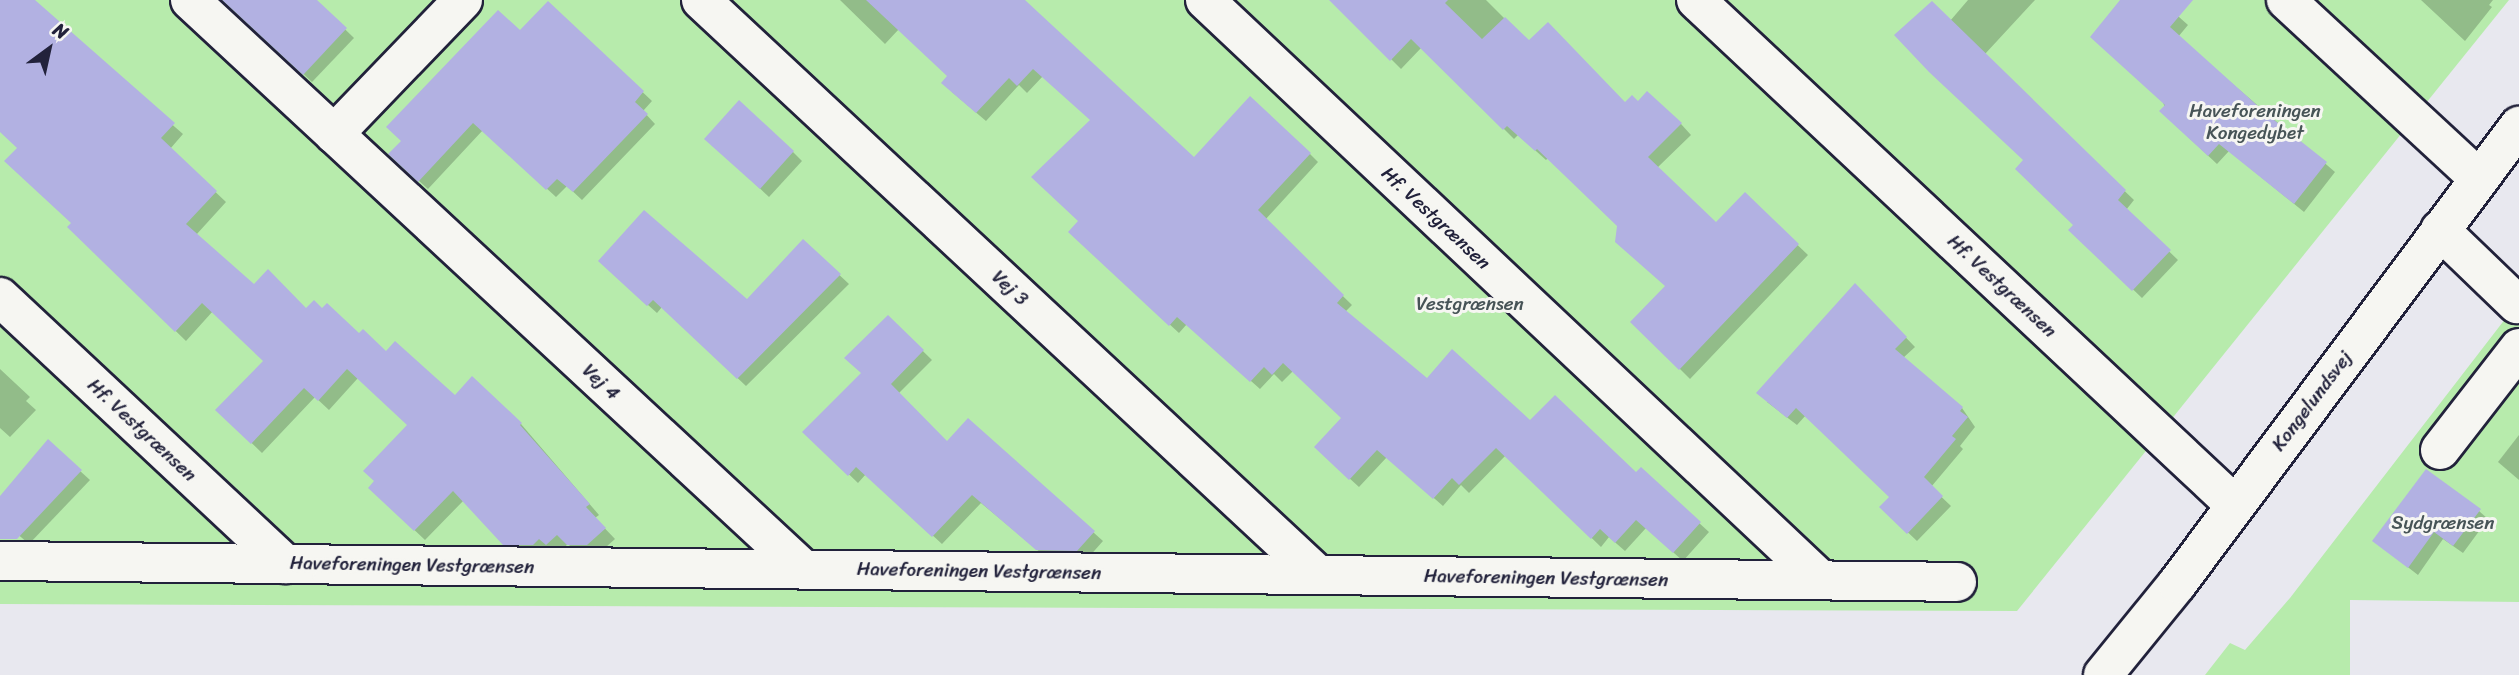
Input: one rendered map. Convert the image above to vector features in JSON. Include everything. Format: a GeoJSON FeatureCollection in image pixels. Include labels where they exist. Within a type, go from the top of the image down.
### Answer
{"type":"FeatureCollection","features":[{"type":"Feature","properties":{"kind":"street"},"geometry":{"type":"LineString","coordinates":[[190,0],[334,134],[463,0]]}},
{"type":"Feature","properties":{"kind":"street","name":"Vej 3"},"geometry":{"type":"LineString","coordinates":[[701,0],[1318,575]]}},
{"type":"Feature","properties":{"kind":"street","name":"Hf. Vestgrænsen"},"geometry":{"type":"LineString","coordinates":[[1205,0],[1821,580]]}},
{"type":"Feature","properties":{"kind":"street","name":"Hf. Vestgrænsen"},"geometry":{"type":"LineString","coordinates":[[1696,0],[2234,504]]}},
{"type":"Feature","properties":{"kind":"street"},"geometry":{"type":"LineString","coordinates":[[2286,0],[2479,179]]}},
{"type":"Feature","properties":{"kind":"street","name":"Kongelundsvej"},"geometry":{"type":"LineString","coordinates":[[2103,675],[2177,584],[2234,504],[2519,126]]}},
{"type":"Feature","properties":{"kind":"street","name":"Vej 4"},"geometry":{"type":"LineString","coordinates":[[334,134],[803,569]]}},
{"type":"Feature","properties":{"kind":"street"},"geometry":{"type":"LineString","coordinates":[[2440,230],[2517,304]]}},
{"type":"Feature","properties":{"kind":"street","name":"Hf. Vestgrænsen"},"geometry":{"type":"LineString","coordinates":[[0,297],[285,564]]}},
{"type":"Feature","properties":{"kind":"street"},"geometry":{"type":"LineString","coordinates":[[2440,450],[2519,348]]}},
{"type":"Feature","properties":{"kind":"street","name":"Haveforeningen Vestgrænsen"},"geometry":{"type":"LineString","coordinates":[[0,561],[1957,582]]}},
{"type":"Feature","properties":{"kind":"green space","name":"Vestgrænsen"},"geometry":{"type":"Polygon","coordinates":[[[0,0],[2509,0],[2017,611],[0,604],[0,0]]]}},
{"type":"Feature","properties":{"kind":"green space","name":"Sydgrænsen"},"geometry":{"type":"Polygon","coordinates":[[[2519,301],[2519,602],[2350,600],[2350,675],[2205,675],[2230,643],[2245,650],[2290,598],[2519,301]]]}},
{"type":"Feature","properties":{"kind":"building"},"geometry":{"type":"Polygon","coordinates":[[[0,0],[35,0],[175,123],[161,138],[217,191],[186,224],[254,284],[268,269],[306,308],[314,300],[322,308],[327,303],[359,333],[363,329],[386,351],[395,341],[455,395],[472,376],[522,423],[520,425],[590,504],[586,507],[606,528],[587,545],[567,545],[557,535],[546,545],[539,539],[533,545],[503,545],[453,491],[414,531],[368,488],[374,481],[363,471],[407,425],[347,369],[318,401],[304,388],[251,444],[215,410],[263,361],[202,303],[175,332],[67,227],[71,223],[4,161],[17,148],[0,132],[0,0]]]}},
{"type":"Feature","properties":{"kind":"building"},"geometry":{"type":"Polygon","coordinates":[[[222,0],[317,0],[347,28],[303,75],[222,0]]]}},
{"type":"Feature","properties":{"kind":"building"},"geometry":{"type":"Polygon","coordinates":[[[866,0],[1025,0],[1194,157],[1250,96],[1311,153],[1258,210],[1344,295],[1337,303],[1427,378],[1452,349],[1530,420],[1555,395],[1636,472],[1641,467],[1701,522],[1673,553],[1636,520],[1615,543],[1600,529],[1591,539],[1496,448],[1459,485],[1452,478],[1433,499],[1377,450],[1349,480],[1314,447],[1341,418],[1283,363],[1272,375],[1264,367],[1250,382],[1177,317],[1169,326],[1068,232],[1078,221],[1031,177],[1090,120],[1033,69],[1017,86],[1009,78],[976,113],[941,83],[947,76],[866,0]]]}},
{"type":"Feature","properties":{"kind":"building"},"geometry":{"type":"Polygon","coordinates":[[[1329,0],[1448,0],[1445,3],[1482,39],[1505,17],[1529,40],[1548,22],[1625,102],[1632,95],[1638,101],[1647,91],[1682,123],[1648,157],[1716,222],[1745,192],[1799,244],[1679,370],[1630,322],[1665,286],[1615,242],[1617,226],[1537,149],[1535,151],[1507,126],[1503,130],[1411,39],[1390,61],[1329,0]]]}},
{"type":"Feature","properties":{"kind":"building"},"geometry":{"type":"Polygon","coordinates":[[[2120,0],[2193,0],[2170,27],[2269,116],[2327,162],[2294,204],[2219,144],[2208,156],[2159,111],[2165,105],[2090,37],[2120,0]]]}},
{"type":"Feature","properties":{"kind":"building"},"geometry":{"type":"Polygon","coordinates":[[[548,1],[644,91],[635,102],[648,114],[573,192],[557,179],[546,190],[473,123],[418,182],[388,154],[401,141],[386,127],[498,10],[520,30],[548,1]]]}},
{"type":"Feature","properties":{"kind":"building"},"geometry":{"type":"Polygon","coordinates":[[[1932,1],[2126,190],[2118,200],[2171,250],[2132,291],[2068,230],[2073,225],[2015,169],[2023,160],[1929,72],[1894,35],[1932,1]]]}},
{"type":"Feature","properties":{"kind":"building"},"geometry":{"type":"Polygon","coordinates":[[[739,100],[794,151],[760,189],[704,139],[739,100]]]}},
{"type":"Feature","properties":{"kind":"building"},"geometry":{"type":"Polygon","coordinates":[[[644,210],[747,299],[803,239],[841,274],[737,379],[653,300],[647,306],[598,261],[644,210]]]}},
{"type":"Feature","properties":{"kind":"building"},"geometry":{"type":"Polygon","coordinates":[[[1855,283],[1907,337],[1895,349],[1963,407],[1960,411],[1968,417],[1952,436],[1956,439],[1924,477],[1943,496],[1907,534],[1879,507],[1889,497],[1796,408],[1787,418],[1756,393],[1855,283]]]}},
{"type":"Feature","properties":{"kind":"building"},"geometry":{"type":"Polygon","coordinates":[[[888,315],[924,350],[891,384],[947,441],[968,418],[1095,531],[1077,551],[1036,550],[972,495],[932,537],[856,467],[848,476],[802,432],[861,373],[844,358],[888,315]]]}},
{"type":"Feature","properties":{"kind":"building"},"geometry":{"type":"Polygon","coordinates":[[[48,439],[82,470],[17,539],[0,539],[0,496],[48,439]]]}},
{"type":"Feature","properties":{"kind":"building"},"geometry":{"type":"Polygon","coordinates":[[[2426,469],[2481,509],[2453,546],[2434,532],[2408,568],[2372,541],[2426,469]]]}},
{"type":"Feature","properties":{"kind":"park label","name":"Haveforeningen Kongedybet"},"geometry":{"type":"Point","coordinates":[2255,122]}}]}
